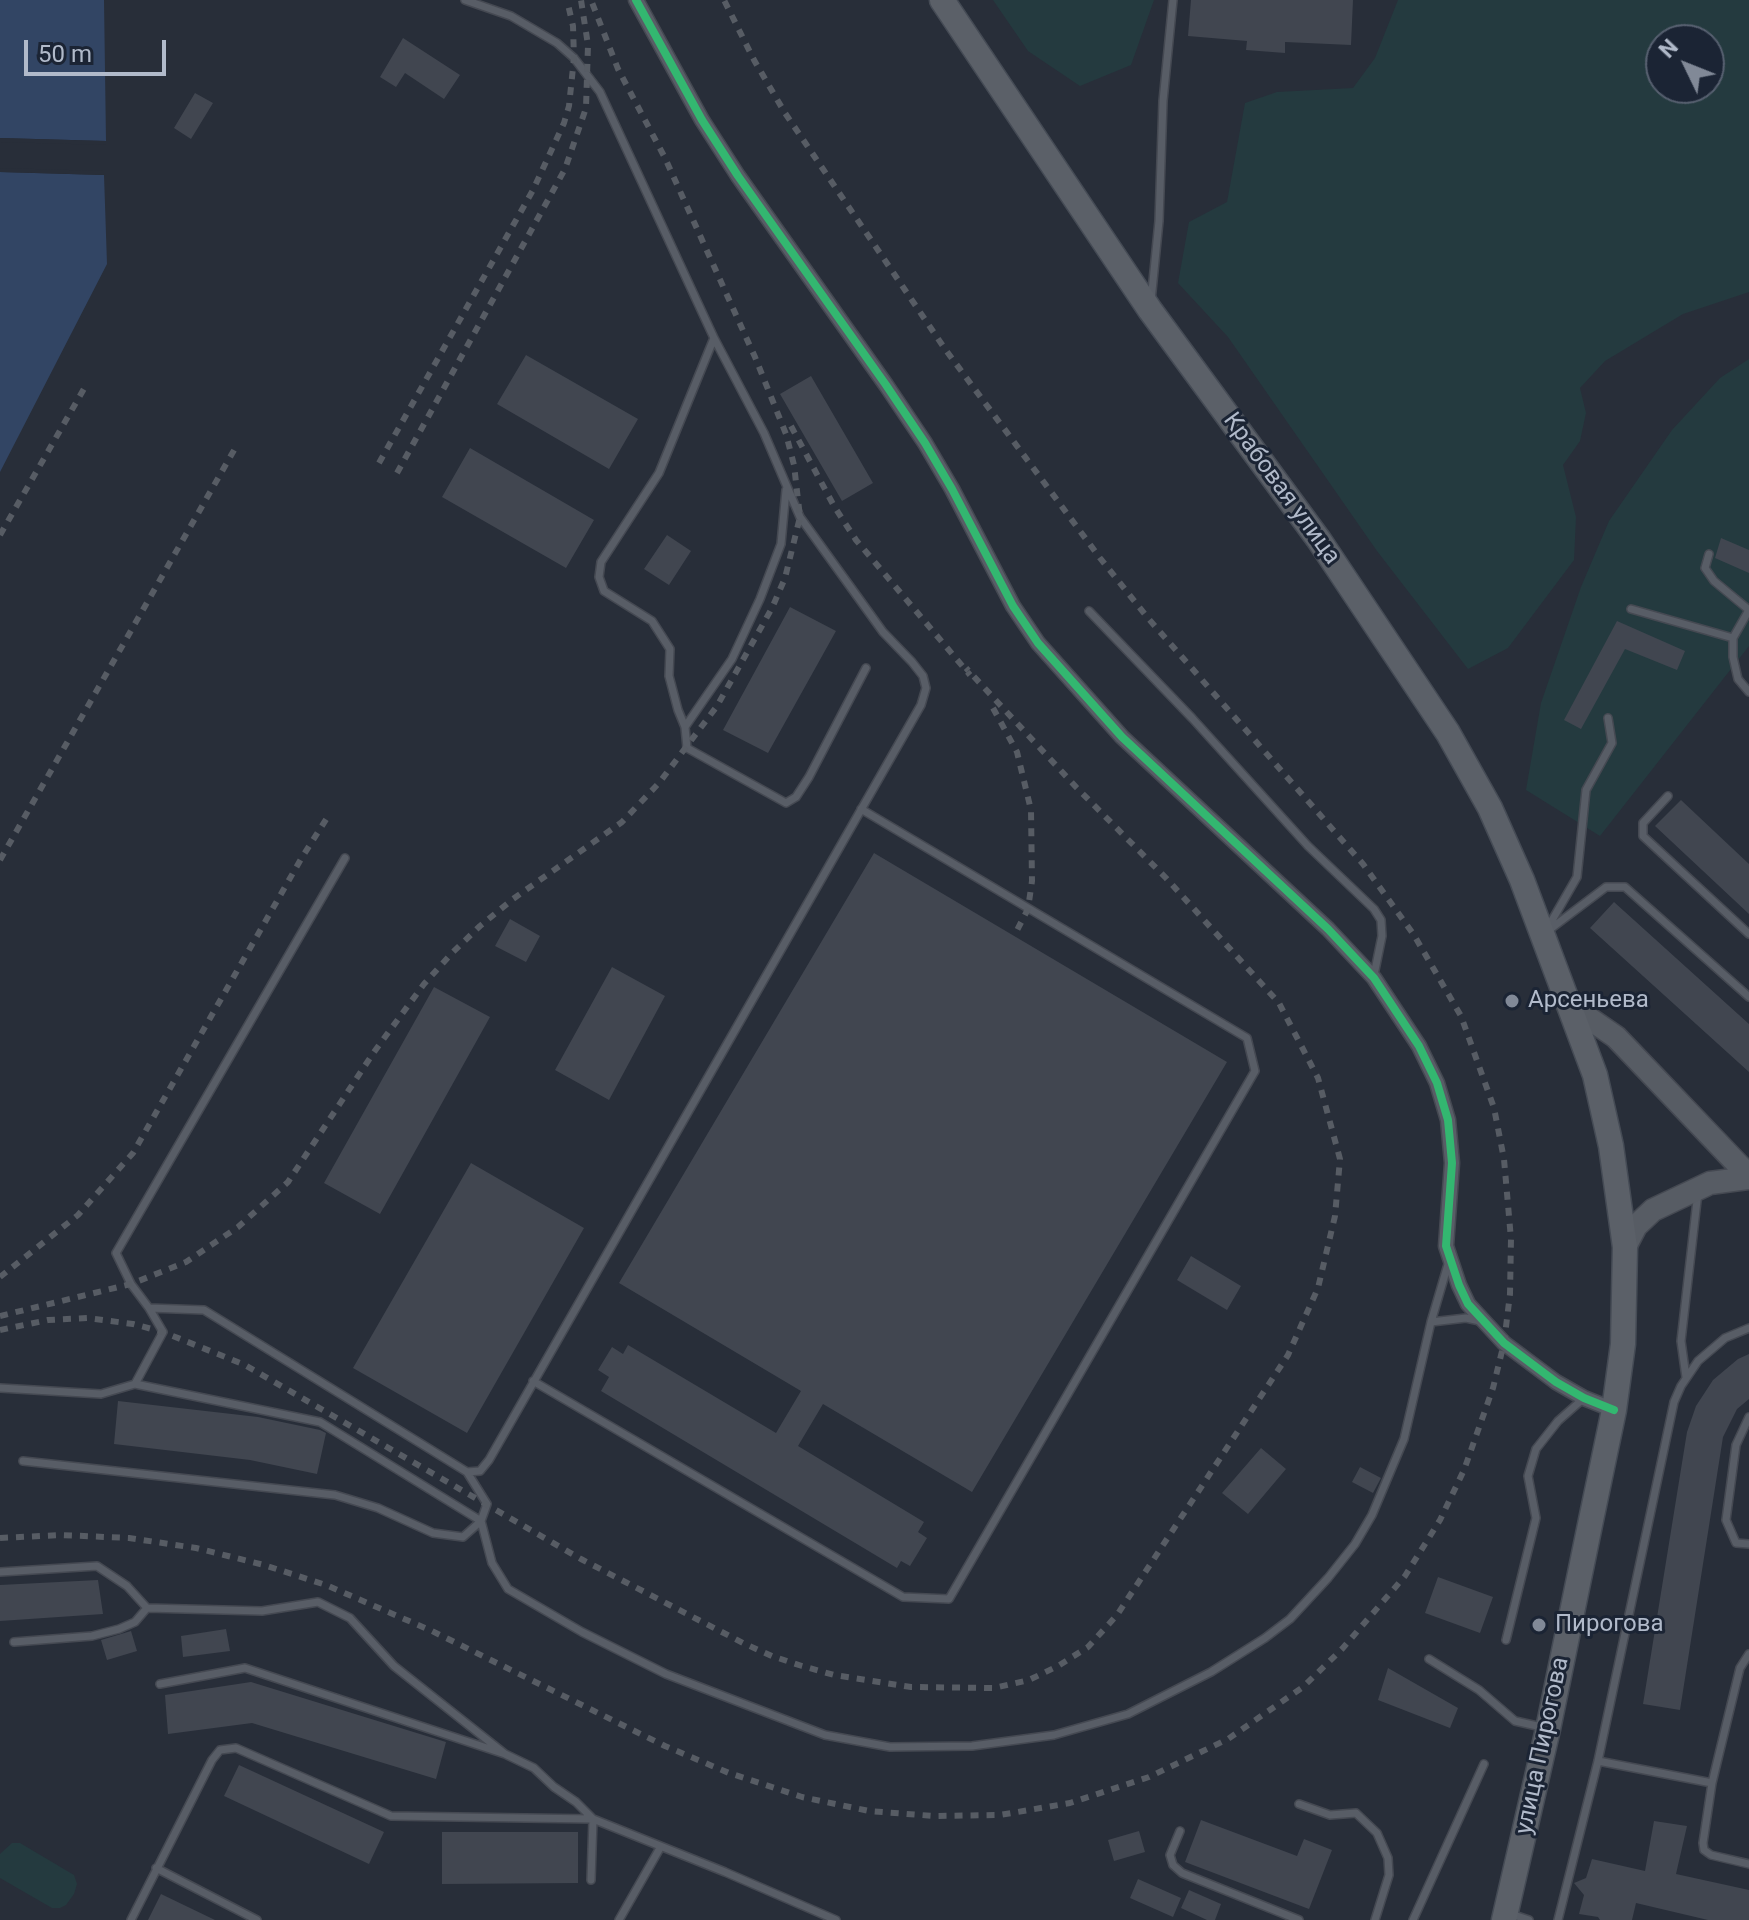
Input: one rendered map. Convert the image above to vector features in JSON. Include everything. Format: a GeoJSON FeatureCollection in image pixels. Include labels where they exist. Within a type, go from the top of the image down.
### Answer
{"type":"FeatureCollection","features":[{"type":"Feature","properties":{"kind":"main road","name":"Крабовая улица"},"geometry":{"type":"LineString","coordinates":[[942,0],[1150,310],[1319,540],[1448,733],[1490,808],[1571,1006]]}},
{"type":"Feature","properties":{"kind":"main road"},"geometry":{"type":"LineString","coordinates":[[1571,1006],[1616,1037],[1749,1177]]}},
{"type":"Feature","properties":{"kind":"main road","name":"улица Пирогова"},"geometry":{"type":"LineString","coordinates":[[1504,1916],[1548,1729],[1614,1410],[1623,1344],[1625,1247],[1605,1118],[1595,1075],[1571,1006]]}},
{"type":"Feature","properties":{"kind":"main road"},"geometry":{"type":"LineString","coordinates":[[1625,1247],[1636,1226],[1653,1210],[1710,1183],[1749,1177]]}},
{"type":"Feature","properties":{"kind":"street"},"geometry":{"type":"LineString","coordinates":[[636,0],[702,120],[738,176],[925,443],[1013,606],[1038,643],[1122,737],[1328,929],[1374,978],[1419,1046],[1437,1083],[1448,1120],[1452,1163],[1446,1246],[1468,1304],[1504,1343],[1556,1382],[1614,1410]]}},
{"type":"Feature","properties":{"kind":"lane"},"geometry":{"type":"LineString","coordinates":[[465,0],[511,16],[538,30],[566,51],[588,74],[614,117],[714,338],[764,433],[800,517],[883,632],[923,676],[926,688],[921,705],[489,1460],[480,1471],[467,1472]]}},
{"type":"Feature","properties":{"kind":"lane"},"geometry":{"type":"LineString","coordinates":[[1150,310],[1159,221],[1163,101],[1173,0]]}},
{"type":"Feature","properties":{"kind":"lane"},"geometry":{"type":"LineString","coordinates":[[714,338],[659,473],[601,562],[599,577],[604,591],[652,621],[670,649],[671,686],[685,727],[687,748],[786,803],[796,797],[809,777],[866,668]]}},
{"type":"Feature","properties":{"kind":"lane"},"geometry":{"type":"LineString","coordinates":[[685,727],[732,659],[760,599],[781,544],[786,488]]}},
{"type":"Feature","properties":{"kind":"lane"},"geometry":{"type":"LineString","coordinates":[[1709,554],[1705,568],[1714,581],[1749,610],[1733,638],[1738,679],[1749,692]]}},
{"type":"Feature","properties":{"kind":"lane"},"geometry":{"type":"LineString","coordinates":[[1631,609],[1733,638]]}},
{"type":"Feature","properties":{"kind":"lane"},"geometry":{"type":"LineString","coordinates":[[1089,611],[1192,718],[1308,846],[1374,909],[1381,920],[1382,936],[1374,978]]}},
{"type":"Feature","properties":{"kind":"lane"},"geometry":{"type":"LineString","coordinates":[[1544,935],[1577,877],[1586,790],[1612,743],[1608,718]]}},
{"type":"Feature","properties":{"kind":"lane"},"geometry":{"type":"LineString","coordinates":[[1668,796],[1643,823],[1643,836],[1749,934]]}},
{"type":"Feature","properties":{"kind":"lane"},"geometry":{"type":"LineString","coordinates":[[533,1381],[903,1597],[949,1599],[1255,1071],[1247,1038],[861,809]]}},
{"type":"Feature","properties":{"kind":"lane"},"geometry":{"type":"LineString","coordinates":[[135,1384],[163,1332],[131,1284],[116,1253],[345,858]]}},
{"type":"Feature","properties":{"kind":"lane"},"geometry":{"type":"LineString","coordinates":[[1544,935],[1606,887],[1625,887],[1749,997]]}},
{"type":"Feature","properties":{"kind":"lane"},"geometry":{"type":"LineString","coordinates":[[1686,1377],[1681,1341],[1698,1189]]}},
{"type":"Feature","properties":{"kind":"lane"},"geometry":{"type":"LineString","coordinates":[[0,1388],[101,1394],[135,1384],[320,1422],[481,1521],[492,1563],[508,1589],[582,1632],[666,1674],[825,1735],[890,1747],[972,1746],[1054,1735],[1128,1714],[1211,1672],[1277,1629],[1328,1578],[1355,1544],[1372,1515],[1404,1439],[1449,1260]]}},
{"type":"Feature","properties":{"kind":"lane"},"geometry":{"type":"LineString","coordinates":[[23,1461],[335,1495],[378,1508],[433,1533],[463,1537],[481,1521],[487,1504],[467,1472],[204,1310],[149,1308]]}},
{"type":"Feature","properties":{"kind":"lane"},"geometry":{"type":"LineString","coordinates":[[1431,1322],[1466,1318],[1484,1322]]}},
{"type":"Feature","properties":{"kind":"lane"},"geometry":{"type":"LineString","coordinates":[[1558,1920],[1598,1761],[1674,1402],[1698,1361],[1725,1338],[1749,1328]]}},
{"type":"Feature","properties":{"kind":"lane"},"geometry":{"type":"LineString","coordinates":[[1506,1640],[1536,1518],[1528,1476],[1536,1449],[1558,1421],[1584,1398]]}},
{"type":"Feature","properties":{"kind":"lane"},"geometry":{"type":"LineString","coordinates":[[1749,1417],[1736,1445],[1726,1520],[1736,1543],[1749,1544]]}},
{"type":"Feature","properties":{"kind":"lane"},"geometry":{"type":"LineString","coordinates":[[0,1572],[97,1566],[127,1586],[147,1608],[262,1611],[318,1602],[350,1618],[394,1666],[505,1754]]}},
{"type":"Feature","properties":{"kind":"lane"},"geometry":{"type":"LineString","coordinates":[[14,1642],[92,1636],[135,1622],[147,1608]]}},
{"type":"Feature","properties":{"kind":"lane"},"geometry":{"type":"LineString","coordinates":[[1749,1654],[1740,1668],[1712,1783],[1703,1843],[1704,1850],[1711,1855],[1749,1864]]}},
{"type":"Feature","properties":{"kind":"lane"},"geometry":{"type":"LineString","coordinates":[[1429,1659],[1479,1690],[1515,1721],[1548,1729]]}},
{"type":"Feature","properties":{"kind":"lane"},"geometry":{"type":"LineString","coordinates":[[160,1684],[245,1668],[505,1754],[534,1768],[593,1819],[836,1920]]}},
{"type":"Feature","properties":{"kind":"lane"},"geometry":{"type":"LineString","coordinates":[[131,1920],[212,1760],[220,1750],[236,1748],[391,1816],[593,1819]]}},
{"type":"Feature","properties":{"kind":"lane"},"geometry":{"type":"LineString","coordinates":[[1598,1761],[1712,1783]]}},
{"type":"Feature","properties":{"kind":"lane"},"geometry":{"type":"LineString","coordinates":[[1413,1920],[1484,1764]]}},
{"type":"Feature","properties":{"kind":"lane"},"geometry":{"type":"LineString","coordinates":[[1299,1804],[1330,1815],[1356,1813],[1377,1833],[1388,1858],[1389,1875],[1375,1920]]}},
{"type":"Feature","properties":{"kind":"lane"},"geometry":{"type":"LineString","coordinates":[[591,1880],[593,1819]]}},
{"type":"Feature","properties":{"kind":"lane"},"geometry":{"type":"LineString","coordinates":[[1180,1831],[1170,1855],[1173,1865],[1182,1873],[1299,1920]]}},
{"type":"Feature","properties":{"kind":"lane"},"geometry":{"type":"LineString","coordinates":[[619,1920],[660,1848]]}},
{"type":"Feature","properties":{"kind":"lane"},"geometry":{"type":"LineString","coordinates":[[156,1868],[257,1920]]}},
{"type":"Feature","properties":{"kind":"lane"},"geometry":{"type":"LineString","coordinates":[[1504,1916],[1529,1920]]}},
{"type":"Feature","properties":{"kind":"green space"},"geometry":{"type":"Polygon","coordinates":[[[993,0],[1154,0],[1131,65],[1080,86],[1028,51],[993,0]]]}},
{"type":"Feature","properties":{"kind":"green space"},"geometry":{"type":"Polygon","coordinates":[[[1398,0],[1749,0],[1749,292],[1683,314],[1605,361],[1580,388],[1586,413],[1580,441],[1563,465],[1576,517],[1574,560],[1508,648],[1468,669],[1377,551],[1228,337],[1178,283],[1189,222],[1227,202],[1245,103],[1277,92],[1353,88],[1375,58],[1398,0]]]}},
{"type":"Feature","properties":{"kind":"green space"},"geometry":{"type":"Polygon","coordinates":[[[1749,359],[1749,646],[1600,836],[1526,790],[1541,703],[1581,587],[1609,521],[1672,430],[1720,378],[1749,359]]]}},
{"type":"Feature","properties":{"kind":"green space"},"geometry":{"type":"Polygon","coordinates":[[[12,1843],[20,1843],[74,1875],[77,1884],[66,1905],[52,1908],[0,1878],[0,1854],[12,1843]]]}},
{"type":"Feature","properties":{"kind":"water"},"geometry":{"type":"Polygon","coordinates":[[[0,0],[104,0],[106,141],[0,138],[0,0]]]}},
{"type":"Feature","properties":{"kind":"water"},"geometry":{"type":"Polygon","coordinates":[[[0,172],[104,175],[107,264],[0,472],[0,172]]]}},
{"type":"Feature","properties":{"kind":"pier"},"geometry":{"type":"Polygon","coordinates":[[[0,138],[106,141],[106,145],[0,142],[0,138]]]}},
{"type":"Feature","properties":{"kind":"pier"},"geometry":{"type":"Polygon","coordinates":[[[0,168],[104,171],[104,175],[0,172],[0,168]]]}},
{"type":"Feature","properties":{"kind":"building"},"geometry":{"type":"Polygon","coordinates":[[[1191,0],[1353,0],[1351,45],[1285,42],[1285,53],[1246,50],[1247,41],[1188,36],[1191,0]]]}},
{"type":"Feature","properties":{"kind":"building"},"geometry":{"type":"Polygon","coordinates":[[[403,38],[460,75],[444,99],[405,73],[396,87],[380,77],[403,38]]]}},
{"type":"Feature","properties":{"kind":"building"},"geometry":{"type":"Polygon","coordinates":[[[195,93],[213,103],[191,139],[174,128],[195,93]]]}},
{"type":"Feature","properties":{"kind":"building"},"geometry":{"type":"Polygon","coordinates":[[[526,355],[638,419],[609,469],[497,404],[526,355]]]}},
{"type":"Feature","properties":{"kind":"building"},"geometry":{"type":"Polygon","coordinates":[[[811,376],[873,483],[842,501],[780,394],[811,376]]]}},
{"type":"Feature","properties":{"kind":"building"},"geometry":{"type":"Polygon","coordinates":[[[470,448],[594,520],[566,568],[442,497],[470,448]]]}},
{"type":"Feature","properties":{"kind":"building"},"geometry":{"type":"Polygon","coordinates":[[[667,535],[691,551],[669,585],[644,569],[667,535]]]}},
{"type":"Feature","properties":{"kind":"building"},"geometry":{"type":"Polygon","coordinates":[[[1721,538],[1749,550],[1749,573],[1715,558],[1721,538]]]}},
{"type":"Feature","properties":{"kind":"building"},"geometry":{"type":"Polygon","coordinates":[[[790,607],[836,631],[768,753],[723,730],[790,607]]]}},
{"type":"Feature","properties":{"kind":"building"},"geometry":{"type":"Polygon","coordinates":[[[1617,621],[1685,651],[1677,670],[1625,649],[1581,729],[1564,720],[1617,621]]]}},
{"type":"Feature","properties":{"kind":"building"},"geometry":{"type":"Polygon","coordinates":[[[1681,800],[1749,864],[1749,914],[1655,826],[1681,800]]]}},
{"type":"Feature","properties":{"kind":"building"},"geometry":{"type":"Polygon","coordinates":[[[874,853],[1227,1062],[972,1492],[823,1404],[798,1446],[924,1522],[918,1532],[927,1538],[910,1566],[901,1561],[897,1568],[601,1391],[609,1377],[598,1370],[612,1347],[623,1354],[628,1345],[776,1433],[801,1391],[619,1283],[874,853]]]}},
{"type":"Feature","properties":{"kind":"building"},"geometry":{"type":"Polygon","coordinates":[[[1614,902],[1749,1024],[1749,1072],[1590,928],[1614,902]]]}},
{"type":"Feature","properties":{"kind":"building"},"geometry":{"type":"Polygon","coordinates":[[[510,919],[540,936],[526,962],[495,946],[510,919]]]}},
{"type":"Feature","properties":{"kind":"building"},"geometry":{"type":"Polygon","coordinates":[[[612,967],[665,996],[609,1100],[555,1070],[612,967]]]}},
{"type":"Feature","properties":{"kind":"building"},"geometry":{"type":"Polygon","coordinates":[[[434,987],[490,1017],[380,1214],[324,1183],[434,987]]]}},
{"type":"Feature","properties":{"kind":"building"},"geometry":{"type":"Polygon","coordinates":[[[471,1163],[584,1228],[467,1433],[353,1368],[471,1163]]]}},
{"type":"Feature","properties":{"kind":"building"},"geometry":{"type":"Polygon","coordinates":[[[1191,1256],[1241,1286],[1227,1310],[1177,1280],[1191,1256]]]}},
{"type":"Feature","properties":{"kind":"building"},"geometry":{"type":"Polygon","coordinates":[[[1749,1354],[1749,1399],[1737,1409],[1723,1437],[1680,1710],[1643,1704],[1687,1432],[1696,1406],[1713,1380],[1749,1354]]]}},
{"type":"Feature","properties":{"kind":"building"},"geometry":{"type":"Polygon","coordinates":[[[118,1401],[258,1417],[320,1430],[326,1433],[317,1474],[250,1460],[114,1444],[118,1401]]]}},
{"type":"Feature","properties":{"kind":"building"},"geometry":{"type":"Polygon","coordinates":[[[1261,1448],[1286,1469],[1248,1514],[1222,1493],[1261,1448]]]}},
{"type":"Feature","properties":{"kind":"building"},"geometry":{"type":"Polygon","coordinates":[[[1360,1467],[1381,1478],[1373,1493],[1352,1482],[1360,1467]]]}},
{"type":"Feature","properties":{"kind":"building"},"geometry":{"type":"Polygon","coordinates":[[[1438,1577],[1493,1597],[1480,1633],[1425,1613],[1438,1577]]]}},
{"type":"Feature","properties":{"kind":"building"},"geometry":{"type":"Polygon","coordinates":[[[98,1580],[103,1614],[0,1621],[0,1585],[98,1580]]]}},
{"type":"Feature","properties":{"kind":"building"},"geometry":{"type":"Polygon","coordinates":[[[226,1629],[230,1651],[183,1657],[181,1636],[226,1629]]]}},
{"type":"Feature","properties":{"kind":"building"},"geometry":{"type":"Polygon","coordinates":[[[131,1631],[137,1651],[107,1660],[101,1640],[131,1631]]]}},
{"type":"Feature","properties":{"kind":"building"},"geometry":{"type":"Polygon","coordinates":[[[1388,1668],[1458,1708],[1450,1728],[1378,1700],[1388,1668]]]}},
{"type":"Feature","properties":{"kind":"building"},"geometry":{"type":"Polygon","coordinates":[[[251,1682],[446,1742],[436,1779],[252,1723],[168,1734],[165,1695],[251,1682]]]}},
{"type":"Feature","properties":{"kind":"building"},"geometry":{"type":"Polygon","coordinates":[[[239,1765],[384,1832],[369,1864],[224,1796],[239,1765]]]}},
{"type":"Feature","properties":{"kind":"building"},"geometry":{"type":"Polygon","coordinates":[[[1201,1820],[1297,1856],[1304,1839],[1332,1850],[1309,1909],[1185,1862],[1201,1820]]]}},
{"type":"Feature","properties":{"kind":"building"},"geometry":{"type":"Polygon","coordinates":[[[1654,1821],[1687,1826],[1676,1874],[1749,1890],[1749,1920],[1708,1920],[1636,1903],[1632,1920],[1600,1920],[1579,1914],[1584,1895],[1574,1883],[1586,1878],[1592,1859],[1645,1871],[1654,1821]]]}},
{"type":"Feature","properties":{"kind":"building"},"geometry":{"type":"Polygon","coordinates":[[[1139,1831],[1145,1852],[1114,1861],[1108,1840],[1139,1831]]]}},
{"type":"Feature","properties":{"kind":"building"},"geometry":{"type":"Polygon","coordinates":[[[442,1832],[578,1832],[578,1883],[442,1884],[442,1832]]]}},
{"type":"Feature","properties":{"kind":"building"},"geometry":{"type":"Polygon","coordinates":[[[1138,1879],[1181,1898],[1173,1917],[1130,1898],[1138,1879]]]}},
{"type":"Feature","properties":{"kind":"building"},"geometry":{"type":"Polygon","coordinates":[[[1189,1890],[1221,1904],[1215,1920],[1207,1920],[1181,1908],[1189,1890]]]}},
{"type":"Feature","properties":{"kind":"building"},"geometry":{"type":"Polygon","coordinates":[[[161,1894],[215,1920],[148,1920],[161,1894]]]}},
{"type":"Feature","properties":{"kind":"railway"},"geometry":{"type":"LineString","coordinates":[[379,463],[533,190],[564,123],[574,58],[573,26],[567,0]]}},
{"type":"Feature","properties":{"kind":"railway"},"geometry":{"type":"LineString","coordinates":[[397,473],[565,169],[586,108],[588,45],[581,0]]}},
{"type":"Feature","properties":{"kind":"railway"},"geometry":{"type":"LineString","coordinates":[[0,1316],[131,1284],[186,1262],[238,1227],[288,1182],[374,1052],[424,984],[452,953],[513,899],[622,822],[659,783],[717,706],[772,608],[785,578],[800,517],[794,465],[786,434],[755,357],[665,158],[618,69],[591,0]]}},
{"type":"Feature","properties":{"kind":"railway"},"geometry":{"type":"LineString","coordinates":[[0,1538],[61,1535],[129,1538],[196,1548],[264,1565],[326,1585],[432,1631],[665,1746],[729,1773],[802,1797],[869,1811],[934,1816],[1000,1815],[1070,1803],[1149,1777],[1228,1739],[1303,1687],[1342,1649],[1405,1576],[1440,1520],[1464,1470],[1493,1388],[1504,1343],[1510,1294],[1511,1239],[1504,1159],[1494,1108],[1461,1016],[1414,935],[1363,864],[1147,617],[945,349],[785,113],[724,0]]}},
{"type":"Feature","properties":{"kind":"railway"},"geometry":{"type":"LineString","coordinates":[[0,535],[85,387]]}},
{"type":"Feature","properties":{"kind":"railway"},"geometry":{"type":"LineString","coordinates":[[791,426],[856,540],[970,675]]}},
{"type":"Feature","properties":{"kind":"railway"},"geometry":{"type":"LineString","coordinates":[[0,860],[237,445]]}},
{"type":"Feature","properties":{"kind":"railway"},"geometry":{"type":"LineString","coordinates":[[0,1330],[48,1320],[87,1318],[133,1324],[163,1332],[245,1365],[581,1559],[743,1643],[802,1666],[834,1675],[911,1687],[994,1688],[1029,1680],[1088,1647],[1117,1615],[1288,1355],[1318,1288],[1335,1216],[1340,1159],[1318,1078],[1279,1003],[1166,878],[1076,787],[966,668]]}},
{"type":"Feature","properties":{"kind":"railway"},"geometry":{"type":"LineString","coordinates":[[993,708],[1017,752],[1031,810],[1032,881],[1028,909],[1014,936]]}},
{"type":"Feature","properties":{"kind":"railway"},"geometry":{"type":"LineString","coordinates":[[0,1277],[78,1215],[133,1153],[327,818]]}},
{"type":"Feature","properties":{"kind":"cycle path"},"geometry":{"type":"LineString","coordinates":[[636,0],[702,120],[738,176],[925,443],[1013,606],[1038,643],[1122,737],[1328,929],[1374,978],[1419,1046],[1437,1083],[1448,1120],[1452,1163],[1446,1246],[1468,1304],[1504,1343],[1556,1382],[1614,1410]]}},
{"type":"Feature","properties":{"kind":"place","name":"Арсеньева"},"geometry":{"type":"Point","coordinates":[1512,1001]}},
{"type":"Feature","properties":{"kind":"place","name":"Пирогова"},"geometry":{"type":"Point","coordinates":[1539,1625]}}]}
